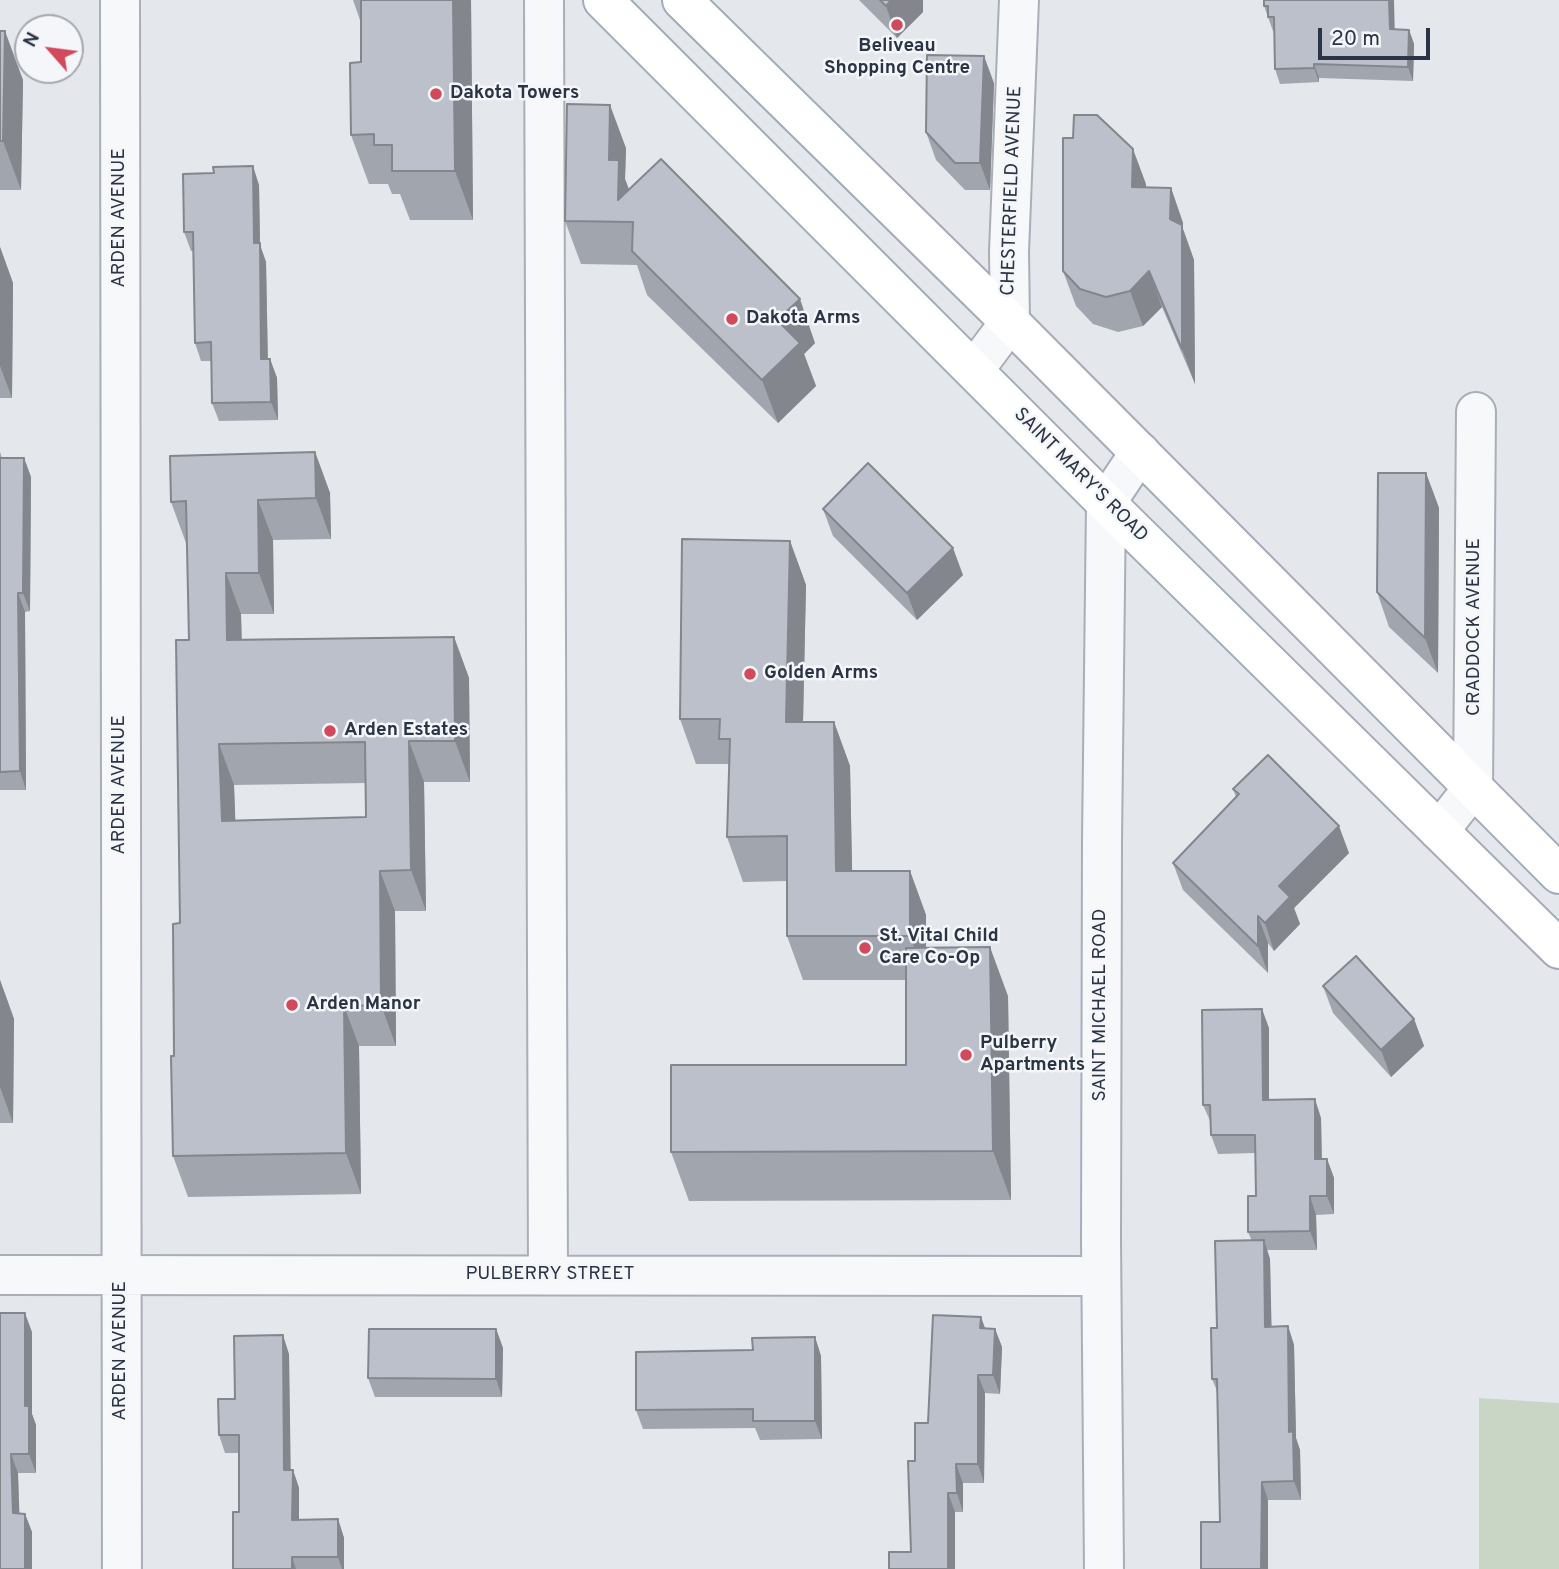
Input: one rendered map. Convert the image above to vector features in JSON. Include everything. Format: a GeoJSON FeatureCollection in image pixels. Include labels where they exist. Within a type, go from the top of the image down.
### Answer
{"type":"FeatureCollection","features":[{"type":"Feature","properties":{"kind":"main road","name":"SAINT MARY'S ROAD"},"geometry":{"type":"LineString","coordinates":[[603,0],[1106,503],[1559,949]]}},
{"type":"Feature","properties":{"kind":"main road"},"geometry":{"type":"LineString","coordinates":[[682,0],[1010,322],[1559,874]]}},
{"type":"Feature","properties":{"kind":"street","name":"ARDEN AVENUE"},"geometry":{"type":"LineString","coordinates":[[120,0],[122,1569]]}},
{"type":"Feature","properties":{"kind":"street"},"geometry":{"type":"LineString","coordinates":[[544,0],[548,1275]]}},
{"type":"Feature","properties":{"kind":"street","name":"CHESTERFIELD AVENUE"},"geometry":{"type":"LineString","coordinates":[[974,370],[1010,322],[1009,252],[1019,0]]}},
{"type":"Feature","properties":{"kind":"street","name":"CRADDOCK AVENUE"},"geometry":{"type":"LineString","coordinates":[[1474,788],[1476,412]]}},
{"type":"Feature","properties":{"kind":"street"},"geometry":{"type":"LineString","coordinates":[[1106,503],[1140,452]]}},
{"type":"Feature","properties":{"kind":"street","name":"SAINT MICHAEL ROAD"},"geometry":{"type":"LineString","coordinates":[[1104,1569],[1101,1276],[1106,503]]}},
{"type":"Feature","properties":{"kind":"street"},"geometry":{"type":"LineString","coordinates":[[1439,831],[1474,788]]}},
{"type":"Feature","properties":{"kind":"street","name":"PULBERRY STREET"},"geometry":{"type":"LineString","coordinates":[[0,1275],[1101,1276]]}},
{"type":"Feature","properties":{"kind":"green space"},"geometry":{"type":"Polygon","coordinates":[[[1479,1398],[1559,1403],[1559,1569],[1479,1569],[1479,1398]]]}},
{"type":"Feature","properties":{"kind":"building","name":"Dakota Towers"},"geometry":{"type":"Polygon","coordinates":[[[361,0],[453,0],[455,171],[392,171],[392,145],[374,145],[374,134],[351,135],[350,63],[361,62],[361,0]]]}},
{"type":"Feature","properties":{"kind":"building"},"geometry":{"type":"Polygon","coordinates":[[[880,0],[891,0],[886,6],[880,0]]]}},
{"type":"Feature","properties":{"kind":"building"},"geometry":{"type":"Polygon","coordinates":[[[1264,0],[1389,0],[1390,29],[1409,30],[1408,67],[1314,64],[1314,68],[1275,69],[1274,17],[1268,17],[1268,6],[1264,6],[1264,0]]]}},
{"type":"Feature","properties":{"kind":"building"},"geometry":{"type":"Polygon","coordinates":[[[0,31],[5,31],[3,141],[0,141],[0,31]]]}},
{"type":"Feature","properties":{"kind":"building"},"geometry":{"type":"Polygon","coordinates":[[[927,55],[984,56],[980,163],[955,163],[926,132],[927,55]]]}},
{"type":"Feature","properties":{"kind":"building"},"geometry":{"type":"Polygon","coordinates":[[[567,104],[610,105],[609,160],[619,160],[618,200],[661,159],[800,299],[777,320],[800,343],[762,380],[632,251],[633,222],[565,221],[567,104]]]}},
{"type":"Feature","properties":{"kind":"building"},"geometry":{"type":"Polygon","coordinates":[[[1074,115],[1097,115],[1133,149],[1132,187],[1171,188],[1170,219],[1182,225],[1182,349],[1149,271],[1130,291],[1106,297],[1080,289],[1063,271],[1063,138],[1073,138],[1074,115]]]}},
{"type":"Feature","properties":{"kind":"building"},"geometry":{"type":"Polygon","coordinates":[[[253,166],[254,243],[260,243],[261,359],[270,359],[271,402],[212,403],[211,342],[195,343],[193,232],[184,232],[183,174],[214,173],[213,167],[253,166]]]}},
{"type":"Feature","properties":{"kind":"building"},"geometry":{"type":"Polygon","coordinates":[[[315,452],[316,498],[258,500],[259,573],[226,573],[227,640],[454,637],[455,741],[409,741],[411,870],[380,871],[381,1005],[344,1006],[346,1153],[173,1156],[173,924],[180,923],[176,640],[189,640],[186,501],[171,502],[170,456],[315,452]],[[365,742],[219,744],[222,821],[366,817],[365,742]]]}},
{"type":"Feature","properties":{"kind":"building"},"geometry":{"type":"Polygon","coordinates":[[[0,458],[24,458],[23,593],[18,593],[20,771],[0,772],[0,458]]]}},
{"type":"Feature","properties":{"kind":"building"},"geometry":{"type":"Polygon","coordinates":[[[868,463],[953,548],[907,593],[823,509],[868,463]]]}},
{"type":"Feature","properties":{"kind":"building"},"geometry":{"type":"Polygon","coordinates":[[[1378,473],[1426,473],[1425,638],[1377,592],[1378,473]]]}},
{"type":"Feature","properties":{"kind":"building"},"geometry":{"type":"Polygon","coordinates":[[[682,539],[790,541],[786,722],[834,722],[836,871],[910,871],[910,936],[787,936],[787,836],[727,837],[730,739],[719,739],[720,719],[680,719],[682,539]]]}},
{"type":"Feature","properties":{"kind":"building"},"geometry":{"type":"Polygon","coordinates":[[[1268,755],[1339,826],[1279,886],[1290,897],[1265,923],[1258,916],[1258,946],[1173,863],[1239,794],[1233,789],[1268,755]]]}},
{"type":"Feature","properties":{"kind":"building"},"geometry":{"type":"Polygon","coordinates":[[[990,947],[993,1151],[671,1152],[671,1065],[906,1065],[906,948],[990,947]]]}},
{"type":"Feature","properties":{"kind":"building"},"geometry":{"type":"Polygon","coordinates":[[[1356,956],[1414,1019],[1381,1050],[1323,986],[1356,956]]]}},
{"type":"Feature","properties":{"kind":"building"},"geometry":{"type":"Polygon","coordinates":[[[1262,1009],[1263,1100],[1315,1099],[1315,1159],[1327,1159],[1327,1196],[1310,1196],[1310,1231],[1248,1232],[1248,1196],[1256,1196],[1255,1135],[1211,1135],[1210,1105],[1203,1105],[1202,1010],[1262,1009]]]}},
{"type":"Feature","properties":{"kind":"building"},"geometry":{"type":"Polygon","coordinates":[[[1264,1240],[1265,1327],[1288,1326],[1289,1432],[1293,1431],[1294,1481],[1262,1482],[1261,1569],[1201,1569],[1201,1522],[1220,1522],[1217,1379],[1212,1379],[1211,1328],[1217,1328],[1215,1241],[1264,1240]]]}},
{"type":"Feature","properties":{"kind":"building"},"geometry":{"type":"Polygon","coordinates":[[[0,1313],[25,1313],[25,1406],[29,1406],[29,1454],[11,1454],[13,1513],[25,1514],[25,1569],[0,1569],[0,1313]]]}},
{"type":"Feature","properties":{"kind":"building"},"geometry":{"type":"Polygon","coordinates":[[[933,1315],[981,1317],[980,1328],[995,1329],[993,1375],[978,1375],[978,1464],[956,1464],[957,1493],[948,1493],[948,1569],[889,1569],[889,1552],[911,1552],[908,1461],[915,1461],[915,1423],[928,1423],[933,1315]]]}},
{"type":"Feature","properties":{"kind":"building"},"geometry":{"type":"Polygon","coordinates":[[[369,1329],[496,1329],[496,1379],[368,1378],[369,1329]]]}},
{"type":"Feature","properties":{"kind":"building"},"geometry":{"type":"Polygon","coordinates":[[[283,1335],[284,1470],[293,1470],[292,1520],[338,1519],[338,1557],[292,1557],[292,1569],[233,1569],[233,1512],[239,1512],[239,1435],[219,1435],[218,1399],[235,1399],[234,1336],[283,1335]]]}},
{"type":"Feature","properties":{"kind":"building"},"geometry":{"type":"Polygon","coordinates":[[[815,1337],[815,1421],[753,1421],[753,1409],[636,1410],[636,1352],[753,1350],[752,1338],[815,1337]]]}},
{"type":"Feature","properties":{"kind":"place","name":"Beliveau Shopping Centre"},"geometry":{"type":"Point","coordinates":[897,25]}},
{"type":"Feature","properties":{"kind":"place","name":"Dakota Towers"},"geometry":{"type":"Point","coordinates":[436,94]}},
{"type":"Feature","properties":{"kind":"place","name":"Dakota Arms"},"geometry":{"type":"Point","coordinates":[732,319]}},
{"type":"Feature","properties":{"kind":"place","name":"Golden Arms"},"geometry":{"type":"Point","coordinates":[750,674]}},
{"type":"Feature","properties":{"kind":"place","name":"Arden Estates"},"geometry":{"type":"Point","coordinates":[330,731]}},
{"type":"Feature","properties":{"kind":"place","name":"St. Vital Child Care Co-Op"},"geometry":{"type":"Point","coordinates":[865,948]}},
{"type":"Feature","properties":{"kind":"place","name":"Arden Manor"},"geometry":{"type":"Point","coordinates":[292,1005]}},
{"type":"Feature","properties":{"kind":"place","name":"Pulberry Apartments"},"geometry":{"type":"Point","coordinates":[966,1055]}}]}
